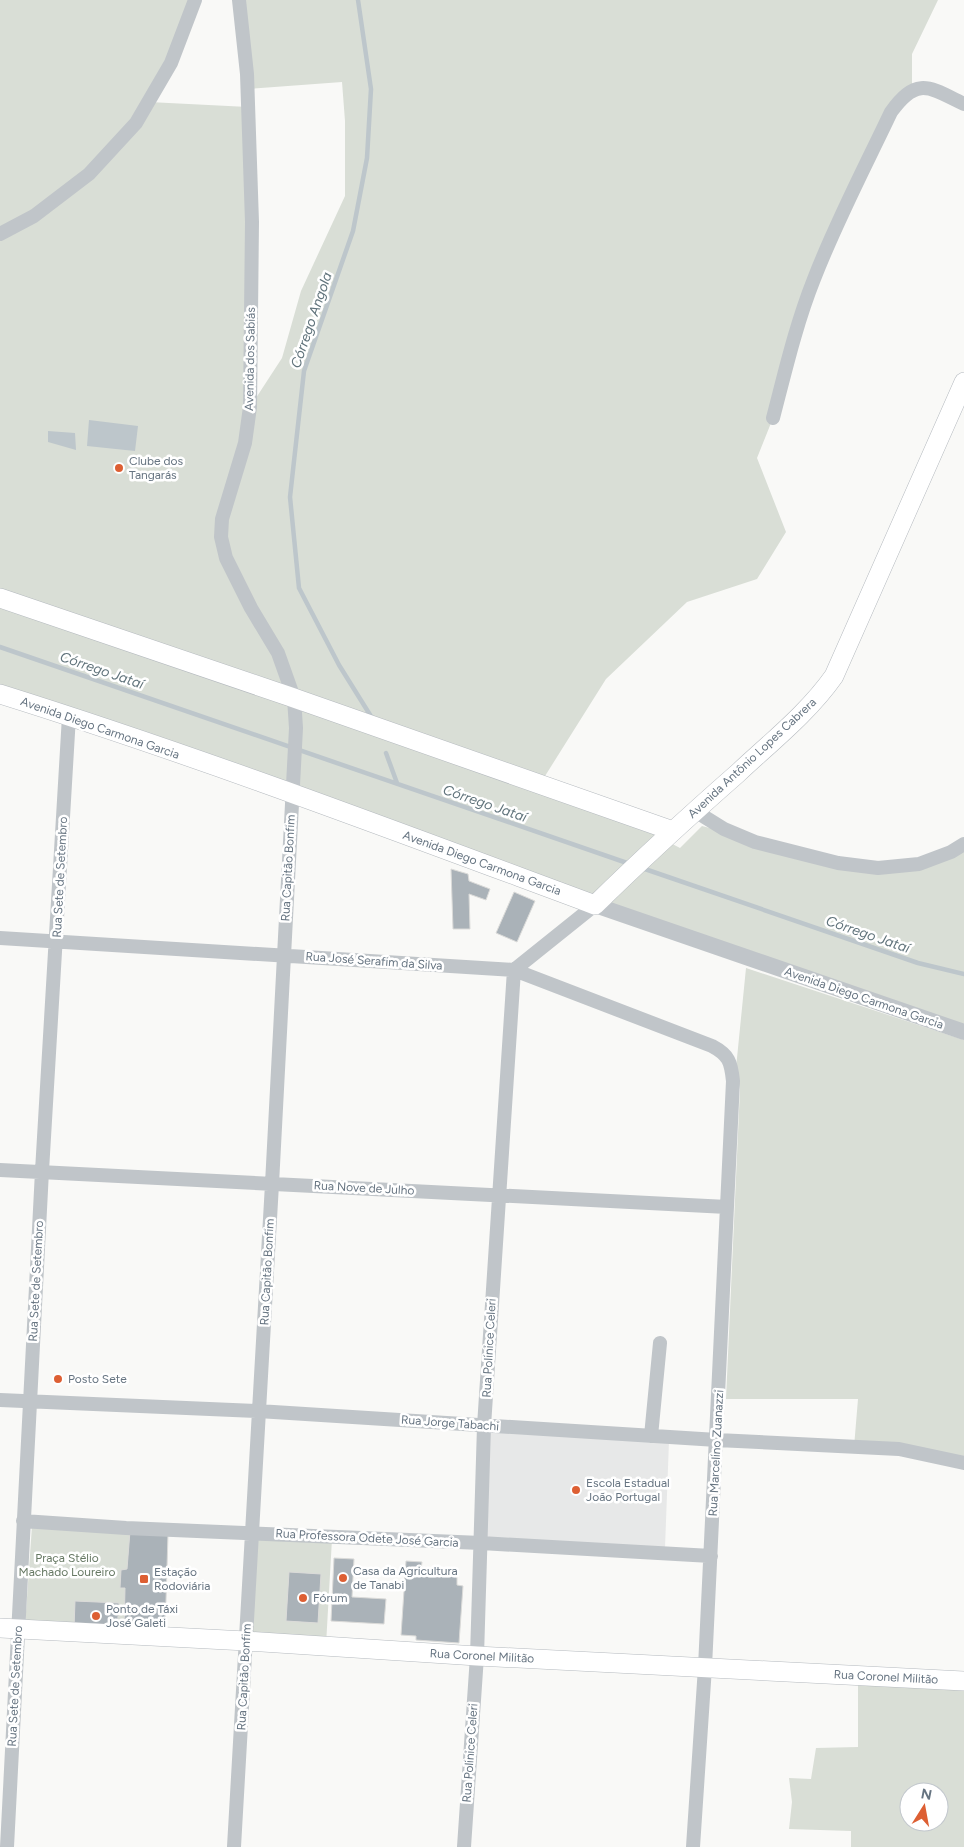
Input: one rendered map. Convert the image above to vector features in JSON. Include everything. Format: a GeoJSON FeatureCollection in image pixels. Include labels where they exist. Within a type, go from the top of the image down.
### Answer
{"type":"FeatureCollection","features":[{"type":"Feature","properties":{"kind":"main road","name":"Avenida Antônio Lopes Cabrera"},"geometry":{"type":"LineString","coordinates":[[599,901],[667,836],[801,716],[823,692],[834,676],[964,382]]}},
{"type":"Feature","properties":{"kind":"main road"},"geometry":{"type":"LineString","coordinates":[[0,598],[294,698],[667,836]]}},
{"type":"Feature","properties":{"kind":"main road","name":"Avenida Diego Carmona Garcia"},"geometry":{"type":"LineString","coordinates":[[0,694],[293,793],[599,901]]}},
{"type":"Feature","properties":{"kind":"main road","name":"Rua Coronel Militão"},"geometry":{"type":"LineString","coordinates":[[9,1629],[246,1641],[477,1656],[964,1681]]}},
{"type":"Feature","properties":{"kind":"street"},"geometry":{"type":"LineString","coordinates":[[0,234],[34,216],[90,174],[136,123],[171,63],[195,0]]}},
{"type":"Feature","properties":{"kind":"street","name":"Avenida dos Sabiás"},"geometry":{"type":"LineString","coordinates":[[239,0],[247,74],[252,222],[250,408],[245,443],[222,519],[221,537],[226,558],[251,608],[278,653],[294,698]]}},
{"type":"Feature","properties":{"kind":"street"},"geometry":{"type":"LineString","coordinates":[[773,418],[798,323],[813,280],[891,112],[901,98],[912,89],[937,91],[964,104]]}},
{"type":"Feature","properties":{"kind":"street","name":"Rua Capitão Bonfim"},"geometry":{"type":"LineString","coordinates":[[234,1847],[293,793],[296,728],[294,698]]}},
{"type":"Feature","properties":{"kind":"street","name":"Rua Sete de Setembro"},"geometry":{"type":"LineString","coordinates":[[7,1847],[9,1629],[23,1521],[69,716]]}},
{"type":"Feature","properties":{"kind":"street"},"geometry":{"type":"LineString","coordinates":[[695,811],[724,829],[755,842],[838,863],[878,868],[919,864],[951,852],[964,844]]}},
{"type":"Feature","properties":{"kind":"street","name":"Avenida Antônio Lopes Cabrera"},"geometry":{"type":"LineString","coordinates":[[514,970],[599,901]]}},
{"type":"Feature","properties":{"kind":"street","name":"Avenida Diego Carmona Garcia"},"geometry":{"type":"LineString","coordinates":[[599,901],[964,1032]]}},
{"type":"Feature","properties":{"kind":"street","name":"Rua José Serafim da Silva"},"geometry":{"type":"LineString","coordinates":[[0,938],[514,970],[712,1046],[722,1051],[729,1059]]}},
{"type":"Feature","properties":{"kind":"street","name":"Rua Polinice Celeri"},"geometry":{"type":"LineString","coordinates":[[464,1847],[477,1656],[484,1426],[514,970]]}},
{"type":"Feature","properties":{"kind":"street","name":"Rua Marcelino Zuanazzi"},"geometry":{"type":"LineString","coordinates":[[693,1847],[717,1440],[733,1081],[729,1059]]}},
{"type":"Feature","properties":{"kind":"street","name":"Rua Nove de Julho"},"geometry":{"type":"LineString","coordinates":[[0,1170],[727,1207]]}},
{"type":"Feature","properties":{"kind":"street"},"geometry":{"type":"LineString","coordinates":[[651,1436],[660,1343]]}},
{"type":"Feature","properties":{"kind":"street","name":"Rua Jorge Tabachi"},"geometry":{"type":"LineString","coordinates":[[0,1400],[258,1411],[717,1440],[899,1449],[964,1463]]}},
{"type":"Feature","properties":{"kind":"street","name":"Rua Professora Odete José Garcia"},"geometry":{"type":"LineString","coordinates":[[23,1521],[126,1528],[481,1543],[711,1556]]}},
{"type":"Feature","properties":{"kind":"shaded area"},"geometry":{"type":"Polygon","coordinates":[[[89,420],[138,426],[135,451],[87,446],[89,420]]]}},
{"type":"Feature","properties":{"kind":"shaded area"},"geometry":{"type":"Polygon","coordinates":[[[48,431],[75,433],[76,450],[48,442],[48,431]]]}},
{"type":"Feature","properties":{"kind":"shaded area","name":"Escola Estadual João Portugal"},"geometry":{"type":"Polygon","coordinates":[[[488,1431],[669,1441],[665,1548],[484,1540],[488,1431]]]}},
{"type":"Feature","properties":{"kind":"green space"},"geometry":{"type":"Polygon","coordinates":[[[0,0],[195,0],[149,102],[248,107],[250,407],[282,358],[301,291],[345,196],[345,121],[342,82],[248,89],[239,0],[938,0],[912,54],[912,89],[907,93],[836,227],[773,418],[757,458],[786,532],[757,579],[687,602],[606,679],[540,784],[0,598],[0,0]]]}},
{"type":"Feature","properties":{"kind":"green space"},"geometry":{"type":"Polygon","coordinates":[[[0,606],[636,825],[680,848],[702,826],[879,872],[964,847],[964,1029],[0,686],[0,606]]]}},
{"type":"Feature","properties":{"kind":"green space"},"geometry":{"type":"Polygon","coordinates":[[[746,968],[964,1040],[964,1463],[854,1447],[858,1399],[726,1399],[740,1089],[736,1068],[746,968]]]}},
{"type":"Feature","properties":{"kind":"green space","name":"Praça Stélio Machado Loureiro"},"geometry":{"type":"Polygon","coordinates":[[[32,1526],[130,1531],[127,1569],[121,1570],[120,1588],[125,1588],[124,1631],[117,1630],[119,1603],[75,1601],[74,1628],[25,1626],[32,1526]]]}},
{"type":"Feature","properties":{"kind":"green space"},"geometry":{"type":"Polygon","coordinates":[[[255,1535],[332,1539],[326,1645],[249,1641],[255,1535]],[[289,1572],[286,1621],[318,1623],[321,1574],[289,1572]]]}},
{"type":"Feature","properties":{"kind":"green space"},"geometry":{"type":"Polygon","coordinates":[[[858,1678],[964,1684],[964,1847],[851,1847],[851,1831],[789,1829],[792,1802],[789,1778],[811,1779],[816,1748],[858,1747],[858,1678]]]}},
{"type":"Feature","properties":{"kind":"building"},"geometry":{"type":"Polygon","coordinates":[[[451,869],[468,874],[469,881],[490,889],[486,900],[469,894],[470,929],[453,929],[451,869]]]}},
{"type":"Feature","properties":{"kind":"building"},"geometry":{"type":"Polygon","coordinates":[[[514,892],[535,901],[517,942],[496,933],[514,892]]]}},
{"type":"Feature","properties":{"kind":"building","name":"Estação Rodoviária"},"geometry":{"type":"Polygon","coordinates":[[[130,1531],[168,1534],[165,1633],[124,1631],[125,1588],[120,1588],[121,1570],[127,1569],[130,1531]]]}},
{"type":"Feature","properties":{"kind":"building","name":"Casa da Agricultura de Tanabi"},"geometry":{"type":"Polygon","coordinates":[[[334,1558],[354,1559],[352,1597],[386,1599],[384,1624],[331,1621],[334,1558]]]}},
{"type":"Feature","properties":{"kind":"building"},"geometry":{"type":"Polygon","coordinates":[[[406,1561],[422,1562],[421,1570],[457,1572],[457,1585],[463,1586],[459,1643],[416,1640],[416,1636],[401,1635],[406,1561]]]}},
{"type":"Feature","properties":{"kind":"building","name":"Fórum"},"geometry":{"type":"Polygon","coordinates":[[[289,1572],[321,1574],[318,1623],[286,1621],[289,1572]]]}},
{"type":"Feature","properties":{"kind":"building","name":"Ponto de Táxi José Galeti"},"geometry":{"type":"Polygon","coordinates":[[[75,1601],[119,1603],[117,1630],[74,1628],[75,1601]]]}},
{"type":"Feature","properties":{"kind":"waterway","name":"Córrego Angola"},"geometry":{"type":"LineString","coordinates":[[358,0],[371,89],[367,158],[353,231],[304,371],[290,497],[299,588],[339,665],[372,718]]}},
{"type":"Feature","properties":{"kind":"waterway","name":"Córrego Jataí"},"geometry":{"type":"LineString","coordinates":[[0,647],[630,864]]}},
{"type":"Feature","properties":{"kind":"waterway","name":"Córrego Angola"},"geometry":{"type":"LineString","coordinates":[[386,753],[397,783]]}},
{"type":"Feature","properties":{"kind":"waterway","name":"Córrego Jataí"},"geometry":{"type":"LineString","coordinates":[[642,868],[918,963],[964,974]]}},
{"type":"Feature","properties":{"kind":"place","name":"Clube dos Tangarás"},"geometry":{"type":"Point","coordinates":[119,468]}},
{"type":"Feature","properties":{"kind":"place","name":"Posto Sete"},"geometry":{"type":"Point","coordinates":[58,1379]}},
{"type":"Feature","properties":{"kind":"place","name":"Escola Estadual João Portugal"},"geometry":{"type":"Point","coordinates":[576,1490]}},
{"type":"Feature","properties":{"kind":"place","name":"Casa da Agricultura de Tanabi"},"geometry":{"type":"Point","coordinates":[343,1578]}},
{"type":"Feature","properties":{"kind":"place","name":"Estação Rodoviária"},"geometry":{"type":"Point","coordinates":[144,1579]}},
{"type":"Feature","properties":{"kind":"place","name":"Fórum"},"geometry":{"type":"Point","coordinates":[303,1598]}},
{"type":"Feature","properties":{"kind":"place","name":"Ponto de Táxi José Galeti"},"geometry":{"type":"Point","coordinates":[96,1616]}}]}
